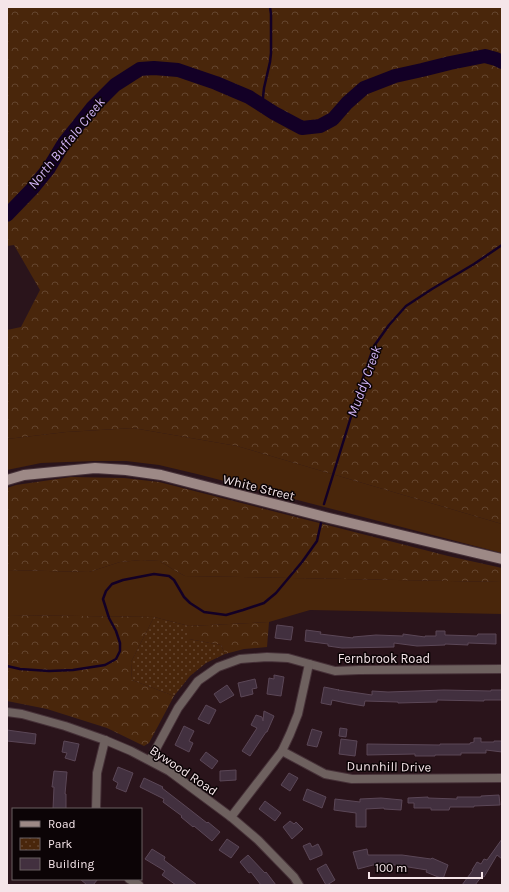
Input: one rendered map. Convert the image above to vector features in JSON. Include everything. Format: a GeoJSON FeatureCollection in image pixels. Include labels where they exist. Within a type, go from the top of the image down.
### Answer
{"type":"FeatureCollection","features":[{"type":"Feature","properties":{"kind":"street","name":"White Street"},"geometry":{"type":"LineString","coordinates":[[7,480],[24,475],[96,468],[126,470],[161,475],[329,518],[502,559]]}},
{"type":"Feature","properties":{"kind":"street","name":"Fernbrook Road"},"geometry":{"type":"LineString","coordinates":[[150,760],[178,708],[198,681],[218,667],[240,659],[267,657],[288,658],[335,671],[502,669]]}},
{"type":"Feature","properties":{"kind":"street"},"geometry":{"type":"LineString","coordinates":[[231,817],[282,751],[298,714],[309,664]]}},
{"type":"Feature","properties":{"kind":"street","name":"Bywood Road"},"geometry":{"type":"LineString","coordinates":[[7,712],[22,714],[44,720],[105,740],[150,760],[170,771],[231,817],[258,840],[294,877],[299,885]]}},
{"type":"Feature","properties":{"kind":"street"},"geometry":{"type":"LineString","coordinates":[[96,808],[97,773],[105,740]]}},
{"type":"Feature","properties":{"kind":"street","name":"Dunnhill Drive"},"geometry":{"type":"LineString","coordinates":[[282,751],[325,774],[352,779],[502,778]]}},
{"type":"Feature","properties":{"kind":"green space"},"geometry":{"type":"Polygon","coordinates":[[[7,7],[502,7],[502,524],[237,446],[133,428],[66,432],[7,439],[7,330],[21,327],[40,290],[14,245],[7,246],[7,7]]]}},
{"type":"Feature","properties":{"kind":"green space"},"geometry":{"type":"Polygon","coordinates":[[[133,428],[237,446],[502,524],[502,553],[159,465],[126,461],[94,461],[41,463],[7,470],[7,439],[66,432],[133,428]]]}},
{"type":"Feature","properties":{"kind":"green space"},"geometry":{"type":"Polygon","coordinates":[[[71,477],[124,478],[159,482],[448,556],[502,568],[502,582],[185,576],[160,561],[141,560],[120,562],[89,572],[7,570],[7,488],[16,485],[71,477]]]}},
{"type":"Feature","properties":{"kind":"green space"},"geometry":{"type":"Polygon","coordinates":[[[141,560],[160,561],[185,576],[502,582],[502,614],[310,610],[269,622],[189,626],[154,617],[7,615],[7,570],[89,572],[120,562],[141,560]]]}},
{"type":"Feature","properties":{"kind":"green space"},"geometry":{"type":"Polygon","coordinates":[[[7,615],[154,617],[131,662],[132,680],[174,696],[149,743],[144,746],[107,728],[47,709],[7,701],[7,615]]]}},
{"type":"Feature","properties":{"kind":"green space"},"geometry":{"type":"Polygon","coordinates":[[[154,617],[189,626],[189,639],[221,645],[225,654],[206,663],[190,676],[174,696],[132,680],[131,662],[154,617]]]}},
{"type":"Feature","properties":{"kind":"green space"},"geometry":{"type":"Polygon","coordinates":[[[269,622],[267,647],[244,649],[225,654],[221,645],[189,639],[189,626],[269,622]]]}},
{"type":"Feature","properties":{"kind":"building"},"geometry":{"type":"Polygon","coordinates":[[[277,625],[293,627],[291,640],[275,638],[277,625]]]}},
{"type":"Feature","properties":{"kind":"building"},"geometry":{"type":"Polygon","coordinates":[[[306,630],[321,632],[320,634],[353,638],[376,635],[403,636],[403,634],[425,637],[436,636],[436,631],[445,631],[445,635],[477,636],[478,634],[496,634],[496,644],[468,643],[468,645],[445,644],[417,646],[394,643],[394,647],[342,648],[328,646],[328,644],[305,641],[306,630]]]}},
{"type":"Feature","properties":{"kind":"building"},"geometry":{"type":"Polygon","coordinates":[[[274,675],[284,677],[281,696],[267,694],[269,678],[274,679],[274,675]]]}},
{"type":"Feature","properties":{"kind":"building"},"geometry":{"type":"Polygon","coordinates":[[[255,679],[257,688],[252,689],[253,694],[241,697],[238,683],[255,679]]]}},
{"type":"Feature","properties":{"kind":"building"},"geometry":{"type":"Polygon","coordinates":[[[227,685],[234,695],[220,703],[214,694],[227,685]]]}},
{"type":"Feature","properties":{"kind":"building"},"geometry":{"type":"Polygon","coordinates":[[[324,687],[372,695],[372,691],[502,690],[502,700],[437,700],[437,702],[398,703],[365,701],[364,706],[332,700],[331,705],[321,703],[324,687]]]}},
{"type":"Feature","properties":{"kind":"building"},"geometry":{"type":"Polygon","coordinates":[[[206,705],[216,710],[209,724],[198,719],[206,705]]]}},
{"type":"Feature","properties":{"kind":"building"},"geometry":{"type":"Polygon","coordinates":[[[264,711],[274,716],[267,732],[250,756],[242,751],[257,728],[251,725],[256,715],[262,717],[263,721],[264,711]]]}},
{"type":"Feature","properties":{"kind":"building"},"geometry":{"type":"Polygon","coordinates":[[[184,726],[194,731],[189,741],[193,743],[189,752],[175,745],[184,726]]]}},
{"type":"Feature","properties":{"kind":"building"},"geometry":{"type":"Polygon","coordinates":[[[340,728],[347,729],[346,737],[339,736],[340,728]]]}},
{"type":"Feature","properties":{"kind":"building"},"geometry":{"type":"Polygon","coordinates":[[[312,729],[322,732],[317,747],[307,745],[312,729]]]}},
{"type":"Feature","properties":{"kind":"building"},"geometry":{"type":"Polygon","coordinates":[[[7,730],[36,734],[35,744],[7,741],[7,730]]]}},
{"type":"Feature","properties":{"kind":"building"},"geometry":{"type":"Polygon","coordinates":[[[474,738],[481,738],[481,742],[502,741],[502,752],[486,750],[486,753],[461,753],[461,755],[435,756],[415,756],[415,754],[367,755],[367,744],[470,744],[474,742],[474,738]]]}},
{"type":"Feature","properties":{"kind":"building"},"geometry":{"type":"Polygon","coordinates":[[[341,739],[357,741],[355,756],[339,754],[341,739]]]}},
{"type":"Feature","properties":{"kind":"building"},"geometry":{"type":"Polygon","coordinates":[[[64,741],[79,744],[75,761],[65,758],[67,753],[62,752],[64,741]]]}},
{"type":"Feature","properties":{"kind":"building"},"geometry":{"type":"Polygon","coordinates":[[[206,752],[218,761],[212,769],[200,760],[206,752]]]}},
{"type":"Feature","properties":{"kind":"building"},"geometry":{"type":"Polygon","coordinates":[[[118,767],[133,773],[126,792],[116,788],[118,783],[113,780],[118,767]]]}},
{"type":"Feature","properties":{"kind":"building"},"geometry":{"type":"Polygon","coordinates":[[[236,770],[236,780],[220,781],[220,771],[236,770]]]}},
{"type":"Feature","properties":{"kind":"building"},"geometry":{"type":"Polygon","coordinates":[[[54,771],[67,772],[65,794],[66,808],[53,808],[54,787],[52,787],[54,771]]]}},
{"type":"Feature","properties":{"kind":"building"},"geometry":{"type":"Polygon","coordinates":[[[289,773],[298,778],[290,791],[281,785],[289,773]]]}},
{"type":"Feature","properties":{"kind":"building"},"geometry":{"type":"Polygon","coordinates":[[[144,778],[163,787],[162,788],[220,832],[212,841],[163,802],[164,799],[140,787],[144,778]]]}},
{"type":"Feature","properties":{"kind":"building"},"geometry":{"type":"Polygon","coordinates":[[[307,789],[326,797],[322,808],[303,800],[307,789]]]}},
{"type":"Feature","properties":{"kind":"building"},"geometry":{"type":"Polygon","coordinates":[[[499,795],[500,805],[450,807],[449,810],[414,808],[414,803],[408,803],[408,798],[428,797],[457,799],[457,797],[499,795]]]}},
{"type":"Feature","properties":{"kind":"building"},"geometry":{"type":"Polygon","coordinates":[[[381,798],[402,800],[401,810],[384,808],[366,809],[366,827],[356,827],[356,813],[334,810],[335,799],[360,802],[360,799],[381,798]]]}},
{"type":"Feature","properties":{"kind":"building"},"geometry":{"type":"Polygon","coordinates":[[[265,801],[281,813],[275,821],[259,809],[265,801]]]}},
{"type":"Feature","properties":{"kind":"building"},"geometry":{"type":"Polygon","coordinates":[[[290,821],[294,824],[296,822],[303,829],[292,839],[283,827],[290,821]]]}},
{"type":"Feature","properties":{"kind":"building"},"geometry":{"type":"Polygon","coordinates":[[[227,839],[239,847],[231,858],[219,850],[227,839]]]}},
{"type":"Feature","properties":{"kind":"building"},"geometry":{"type":"Polygon","coordinates":[[[502,839],[502,859],[497,855],[484,877],[482,876],[475,885],[462,885],[477,862],[481,864],[484,859],[487,860],[502,839]]]}},
{"type":"Feature","properties":{"kind":"building"},"geometry":{"type":"Polygon","coordinates":[[[310,843],[312,847],[318,844],[322,855],[310,860],[303,846],[310,843]]]}},
{"type":"Feature","properties":{"kind":"building"},"geometry":{"type":"Polygon","coordinates":[[[152,849],[165,857],[164,860],[197,885],[176,885],[162,875],[165,871],[145,859],[152,849]]]}},
{"type":"Feature","properties":{"kind":"building"},"geometry":{"type":"Polygon","coordinates":[[[367,849],[368,855],[402,855],[432,858],[448,865],[443,879],[426,872],[427,870],[402,865],[373,865],[358,869],[353,852],[367,849]]]}},
{"type":"Feature","properties":{"kind":"building"},"geometry":{"type":"Polygon","coordinates":[[[248,855],[265,873],[266,872],[276,885],[261,885],[251,872],[249,873],[240,862],[248,855]]]}},
{"type":"Feature","properties":{"kind":"building"},"geometry":{"type":"Polygon","coordinates":[[[326,864],[335,880],[327,885],[317,869],[326,864]]]}},
{"type":"Feature","properties":{"kind":"building"},"geometry":{"type":"Polygon","coordinates":[[[81,880],[97,880],[93,885],[87,885],[81,880]]]}},
{"type":"Feature","properties":{"kind":"waterway"},"geometry":{"type":"LineString","coordinates":[[262,106],[271,53],[270,7]]}},
{"type":"Feature","properties":{"kind":"waterway","name":"North Buffalo Creek"},"geometry":{"type":"LineString","coordinates":[[7,215],[32,189],[49,168],[64,143],[92,108],[115,85],[140,69],[154,68],[178,70],[216,83],[249,97],[302,128],[320,126],[333,119],[347,103],[364,88],[395,76],[485,56],[502,62]]}},
{"type":"Feature","properties":{"kind":"waterway","name":"Muddy Creek"},"geometry":{"type":"LineString","coordinates":[[324,504],[374,346],[389,325],[406,306],[502,245]]}},
{"type":"Feature","properties":{"kind":"waterway","name":"Muddy Creek"},"geometry":{"type":"LineString","coordinates":[[7,666],[20,669],[49,671],[73,670],[105,665],[116,659],[120,651],[120,643],[109,618],[103,599],[106,591],[112,584],[123,580],[154,574],[169,576],[174,580],[184,597],[204,612],[226,615],[264,603],[276,593],[302,562],[317,541],[321,523]]}}]}
